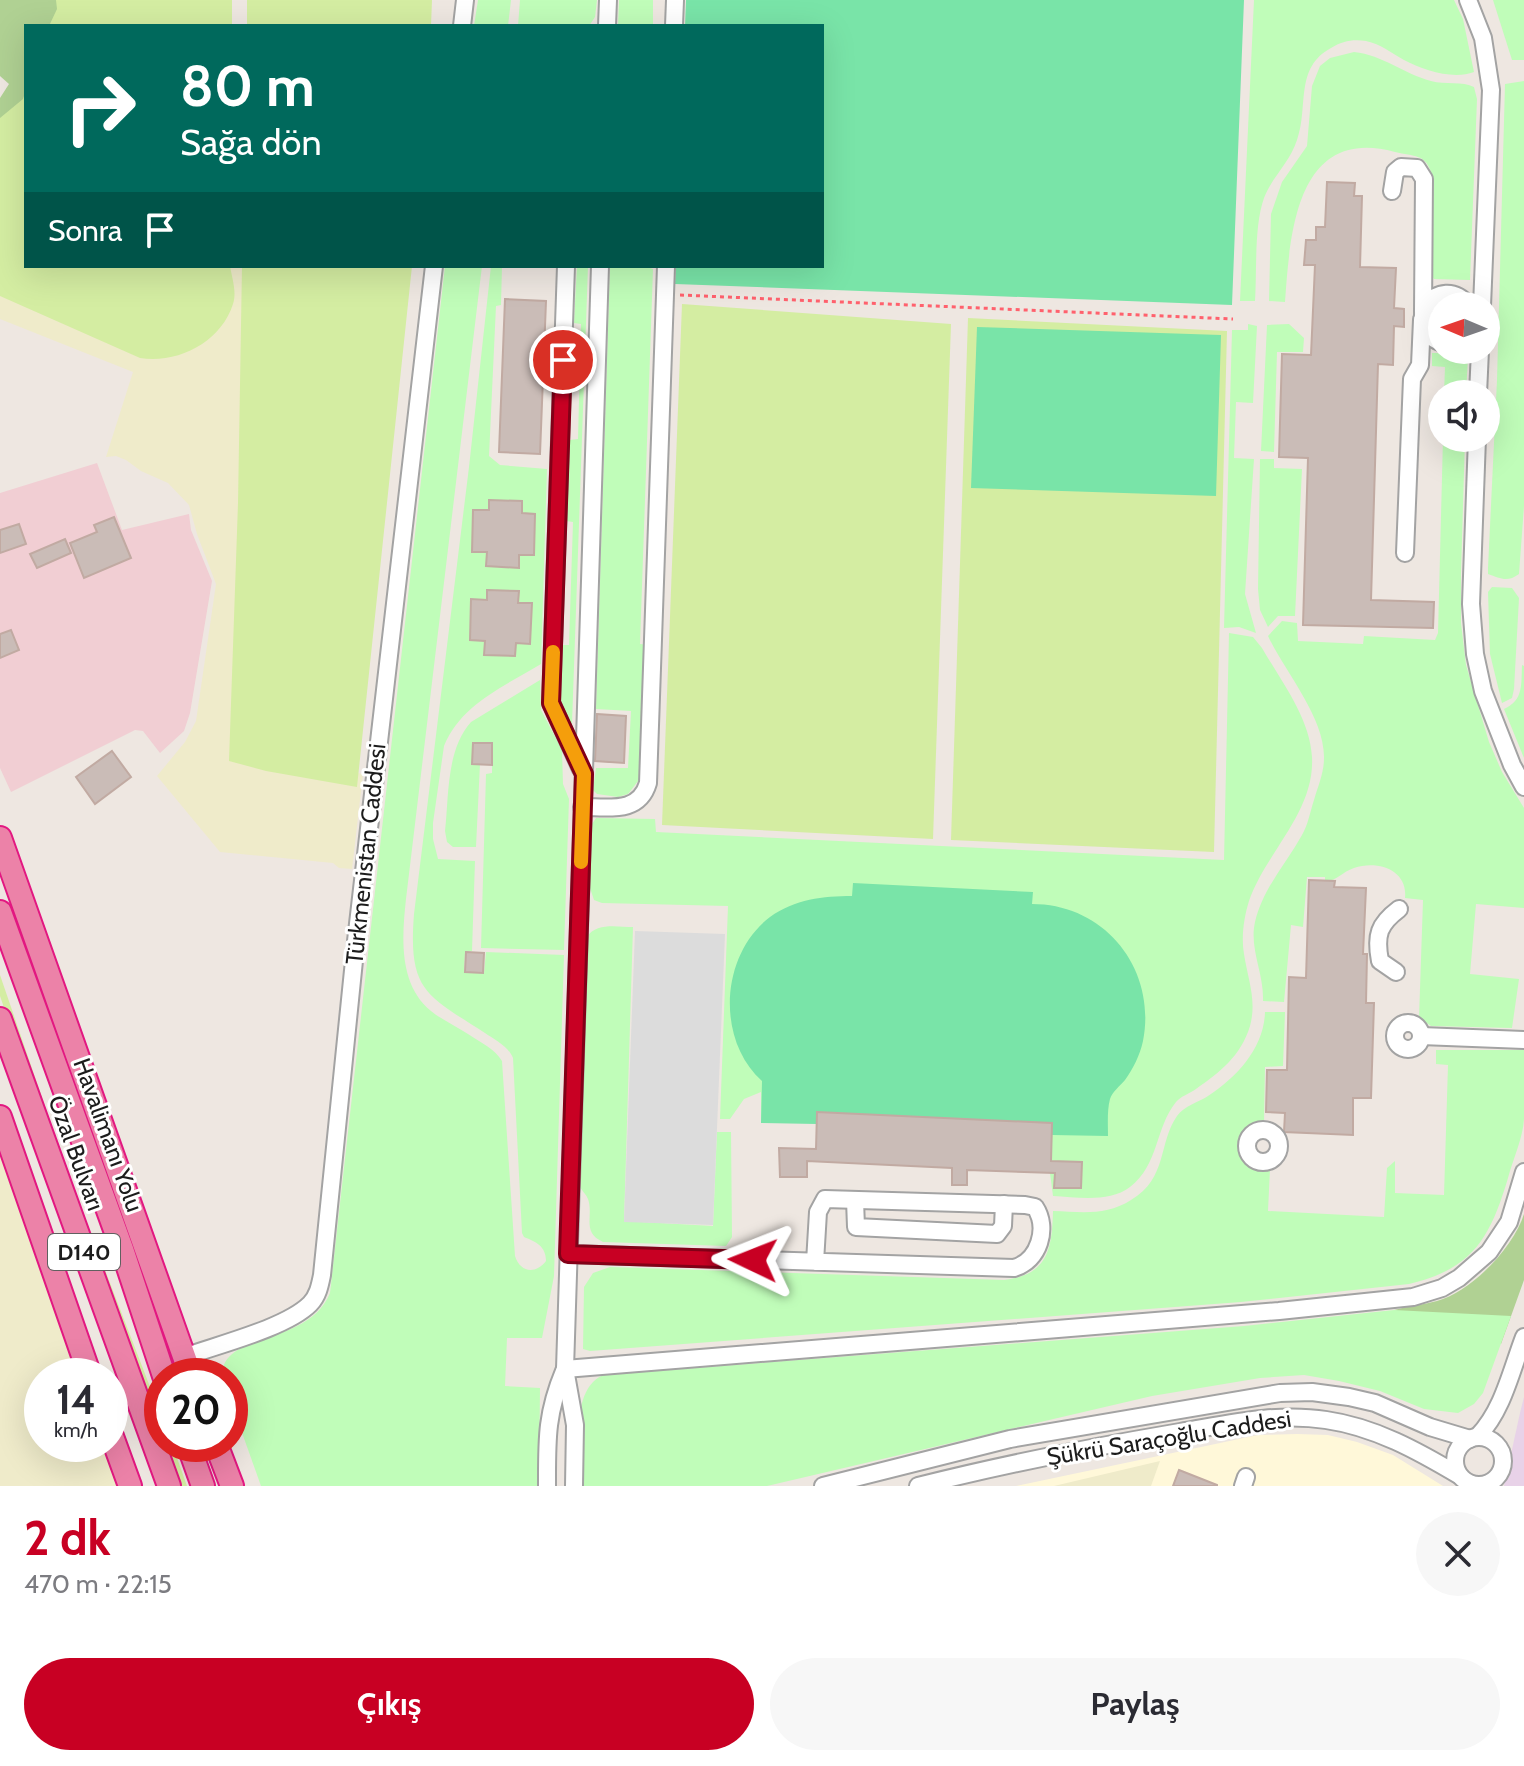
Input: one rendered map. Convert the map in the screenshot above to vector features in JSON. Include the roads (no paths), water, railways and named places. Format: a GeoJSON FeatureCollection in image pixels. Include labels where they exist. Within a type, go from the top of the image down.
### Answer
{"type":"FeatureCollection","features":[{"type":"Feature","properties":{"kind":"highway"},"geometry":{"type":"LineString","coordinates":[[0,838],[185,1358]]}},
{"type":"Feature","properties":{"kind":"highway","name":"Havalimanı Yolu"},"geometry":{"type":"LineString","coordinates":[[0,912],[122,1249],[158,1358]]}},
{"type":"Feature","properties":{"kind":"highway","name":"Özal Bulvarı"},"geometry":{"type":"LineString","coordinates":[[0,1019],[169,1486]]}},
{"type":"Feature","properties":{"kind":"highway"},"geometry":{"type":"LineString","coordinates":[[0,1117],[84,1358]]}},
{"type":"Feature","properties":{"kind":"highway"},"geometry":{"type":"LineString","coordinates":[[121,1462],[130,1486]]}},
{"type":"Feature","properties":{"kind":"highway"},"geometry":{"type":"LineString","coordinates":[[194,1462],[203,1486]]}},
{"type":"Feature","properties":{"kind":"highway"},"geometry":{"type":"LineString","coordinates":[[223,1462],[232,1486]]}},
{"type":"Feature","properties":{"kind":"street"},"geometry":{"type":"LineString","coordinates":[[462,24],[465,0]]}},
{"type":"Feature","properties":{"kind":"street"},"geometry":{"type":"LineString","coordinates":[[607,24],[608,0]]}},
{"type":"Feature","properties":{"kind":"street"},"geometry":{"type":"LineString","coordinates":[[674,24],[675,0]]}},
{"type":"Feature","properties":{"kind":"street"},"geometry":{"type":"LineString","coordinates":[[1468,0],[1483,38],[1491,90],[1483,292]]}},
{"type":"Feature","properties":{"kind":"street"},"geometry":{"type":"LineString","coordinates":[[1392,191],[1395,172],[1401,167],[1417,168],[1424,179],[1423,316],[1420,365],[1412,379],[1405,553]]}},
{"type":"Feature","properties":{"kind":"street","name":"Türkmenistan Caddesi"},"geometry":{"type":"LineString","coordinates":[[205,1358],[297,1313],[312,1302],[322,1275],[358,926],[434,268]]}},
{"type":"Feature","properties":{"kind":"street"},"geometry":{"type":"LineString","coordinates":[[566,268],[551,703],[584,774]]}},
{"type":"Feature","properties":{"kind":"street"},"geometry":{"type":"LineString","coordinates":[[574,1486],[575,1425],[565,1369],[600,268]]}},
{"type":"Feature","properties":{"kind":"street"},"geometry":{"type":"LineString","coordinates":[[582,807],[632,805],[640,799],[648,783],[666,268]]}},
{"type":"Feature","properties":{"kind":"street"},"geometry":{"type":"LineString","coordinates":[[1428,306],[1423,316],[1428,335]]}},
{"type":"Feature","properties":{"kind":"street"},"geometry":{"type":"LineString","coordinates":[[1476,452],[1471,604],[1475,654],[1488,704],[1524,787]]}},
{"type":"Feature","properties":{"kind":"street"},"geometry":{"type":"LineString","coordinates":[[1396,972],[1380,961],[1379,930],[1382,923],[1399,909]]}},
{"type":"Feature","properties":{"kind":"street"},"geometry":{"type":"LineString","coordinates":[[1421,1036],[1524,1040]]}},
{"type":"Feature","properties":{"kind":"street"},"geometry":{"type":"LineString","coordinates":[[565,1369],[1263,1313],[1413,1297],[1450,1283],[1489,1252],[1509,1222],[1524,1172]]}},
{"type":"Feature","properties":{"kind":"street"},"geometry":{"type":"LineString","coordinates":[[568,1254],[815,1262],[1014,1268],[1022,1266],[1036,1254],[1040,1244],[1041,1215],[1035,1207],[1004,1204],[825,1199],[821,1203],[815,1262]]}},
{"type":"Feature","properties":{"kind":"street"},"geometry":{"type":"LineString","coordinates":[[855,1200],[856,1227],[997,1234],[1003,1226],[1004,1204]]}},
{"type":"Feature","properties":{"kind":"street"},"geometry":{"type":"LineString","coordinates":[[1460,1476],[1455,1466],[1456,1453],[1491,1422],[1524,1337]]}},
{"type":"Feature","properties":{"kind":"street"},"geometry":{"type":"LineString","coordinates":[[547,1486],[548,1418],[565,1369]]}},
{"type":"Feature","properties":{"kind":"street"},"geometry":{"type":"LineString","coordinates":[[823,1486],[1010,1439],[1280,1393],[1312,1392],[1375,1403],[1430,1427],[1474,1438]]}},
{"type":"Feature","properties":{"kind":"street","name":"Şükrü Saraçoğlu Caddesi"},"geometry":{"type":"LineString","coordinates":[[918,1486],[1101,1445],[1293,1417],[1327,1420],[1377,1433],[1414,1449],[1473,1485],[1486,1486],[1497,1478],[1504,1460],[1495,1442],[1474,1438]]}}]}
